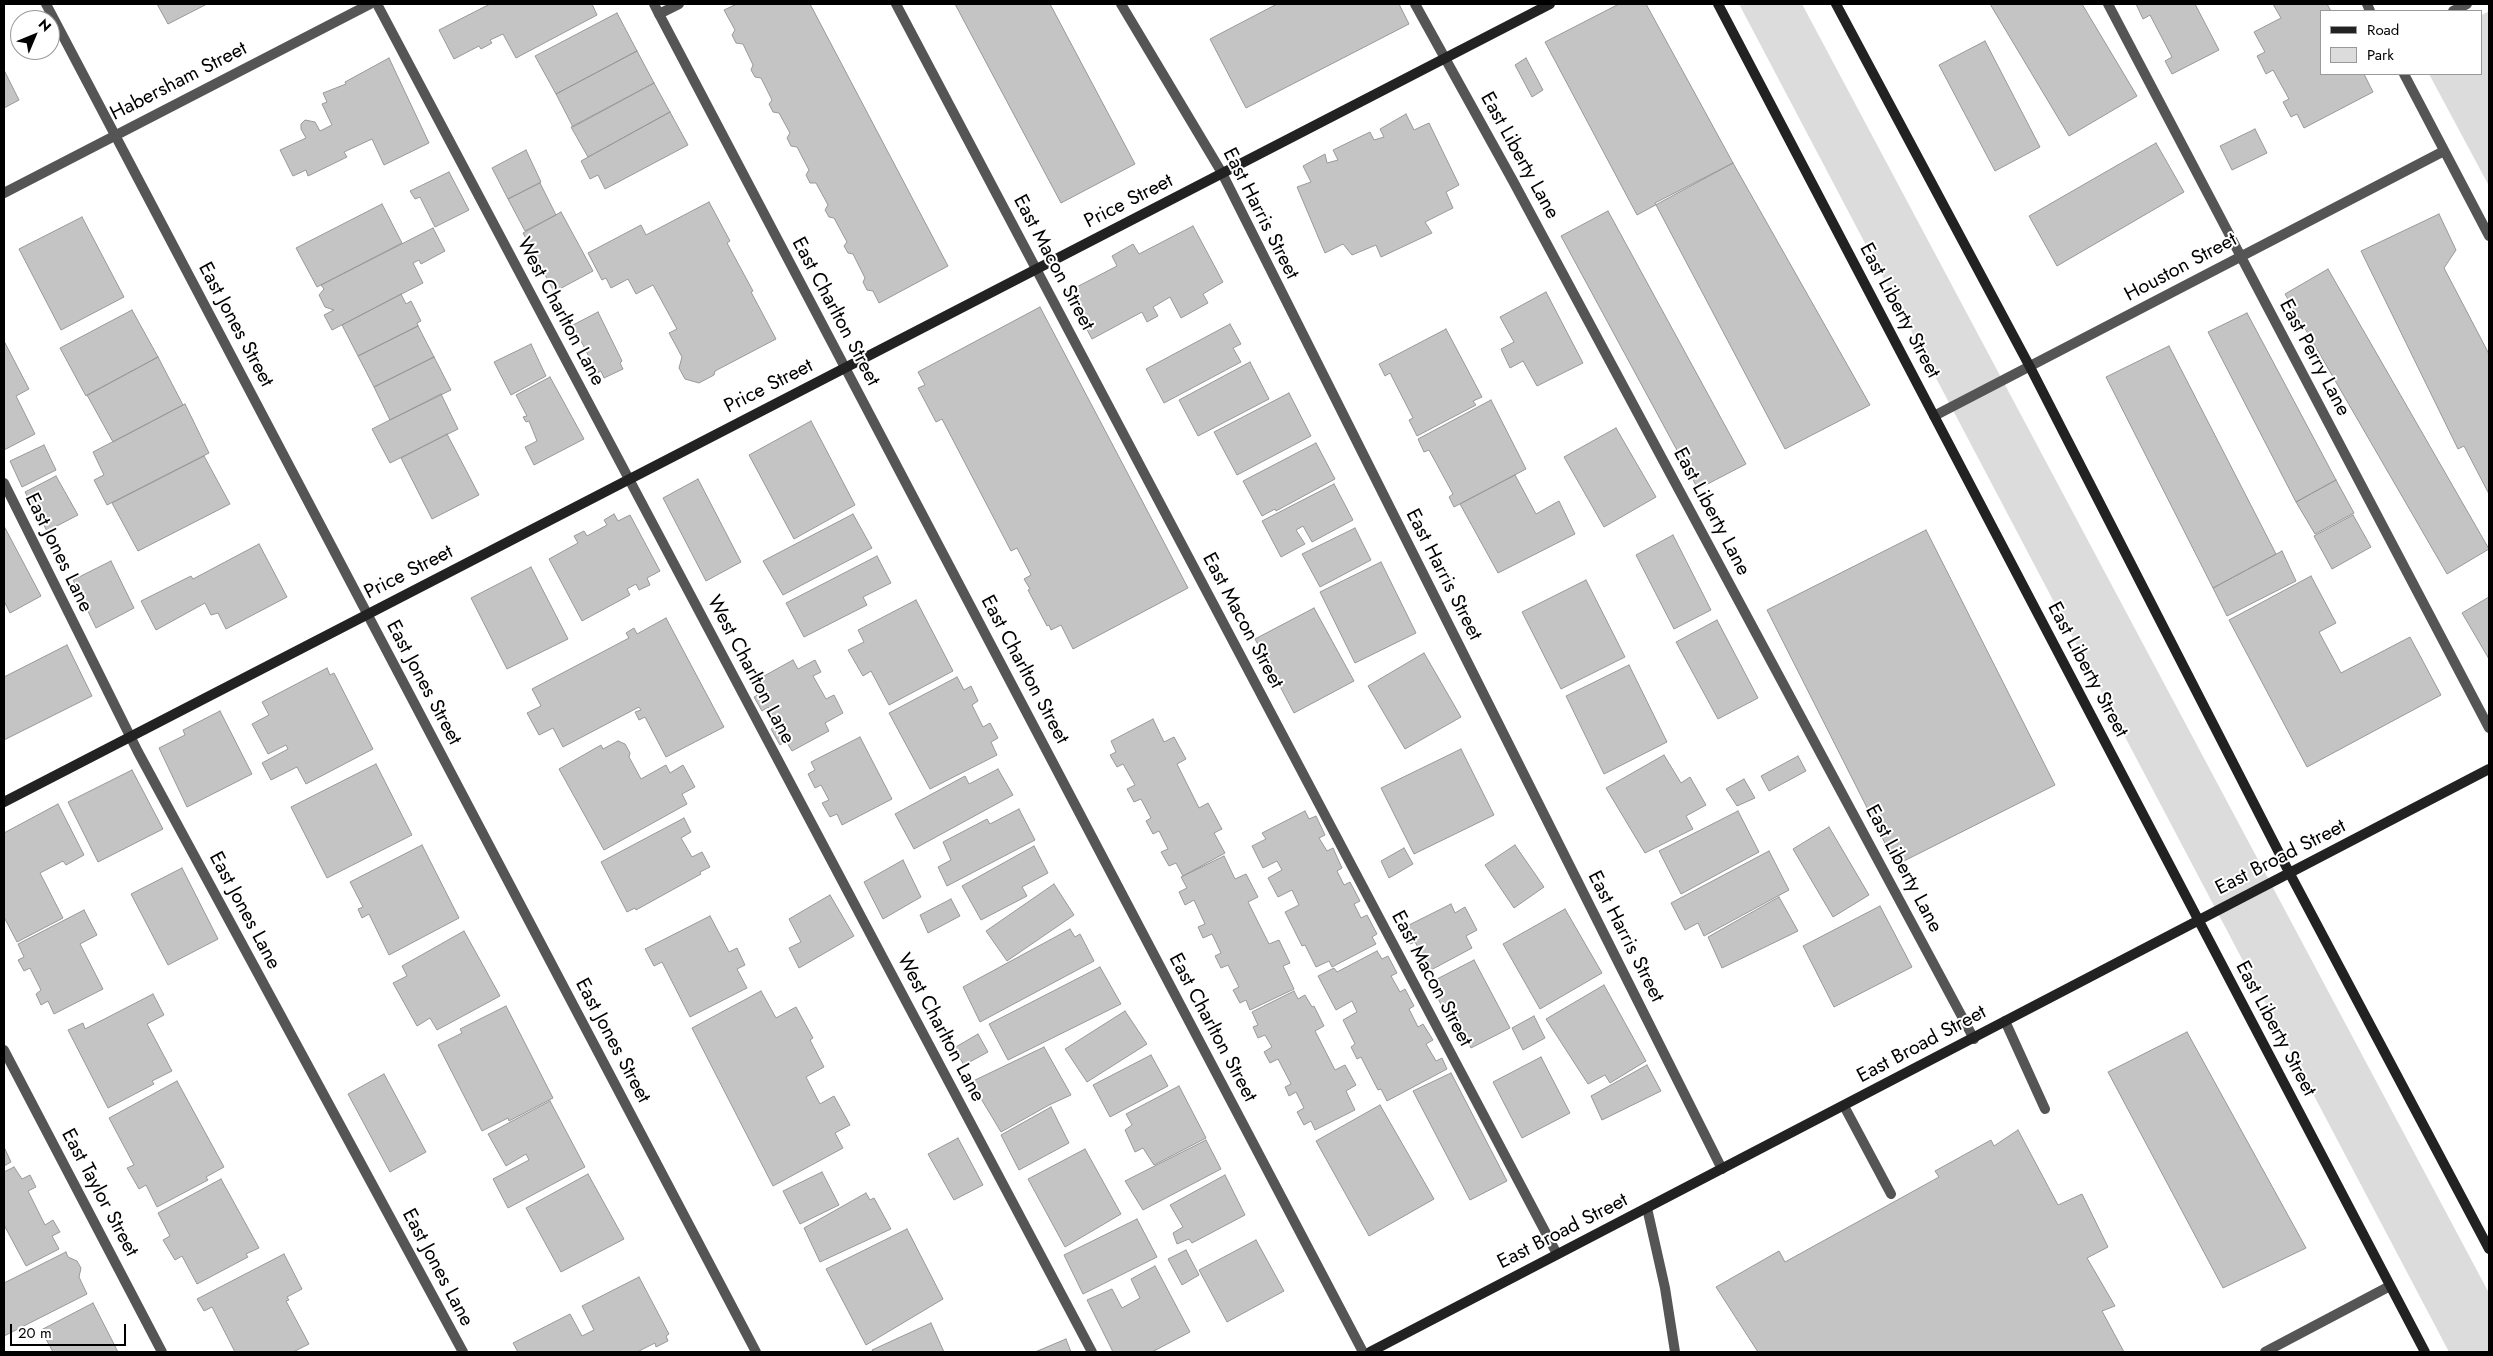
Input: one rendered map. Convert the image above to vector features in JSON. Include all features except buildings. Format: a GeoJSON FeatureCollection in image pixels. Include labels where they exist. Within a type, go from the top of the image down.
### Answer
{"type":"FeatureCollection","features":[{"type":"Feature","properties":{"kind":"main road","name":"Price Street"},"geometry":{"type":"LineString","coordinates":[[4,802],[1550,4]]}},
{"type":"Feature","properties":{"kind":"main road","name":"East Liberty Street"},"geometry":{"type":"LineString","coordinates":[[1718,4],[2425,1352]]}},
{"type":"Feature","properties":{"kind":"main road"},"geometry":{"type":"LineString","coordinates":[[1836,4],[2030,367],[2290,874],[2489,1249]]}},
{"type":"Feature","properties":{"kind":"main road","name":"East Broad Street"},"geometry":{"type":"LineString","coordinates":[[1370,1352],[2489,769]]}},
{"type":"Feature","properties":{"kind":"street","name":"East Jones Street"},"geometry":{"type":"LineString","coordinates":[[46,4],[756,1352]]}},
{"type":"Feature","properties":{"kind":"street","name":"Habersham Street"},"geometry":{"type":"LineString","coordinates":[[4,193],[370,4]]}},
{"type":"Feature","properties":{"kind":"street","name":"West Charlton Lane"},"geometry":{"type":"LineString","coordinates":[[377,4],[1092,1352]]}},
{"type":"Feature","properties":{"kind":"street","name":"East Charlton Street"},"geometry":{"type":"LineString","coordinates":[[654,4],[1363,1352]]}},
{"type":"Feature","properties":{"kind":"street"},"geometry":{"type":"LineString","coordinates":[[659,14],[679,4]]}},
{"type":"Feature","properties":{"kind":"street","name":"East Macon Street"},"geometry":{"type":"LineString","coordinates":[[896,4],[1557,1254]]}},
{"type":"Feature","properties":{"kind":"street","name":"East Harris Street"},"geometry":{"type":"LineString","coordinates":[[1121,4],[1222,174],[1722,1169]]}},
{"type":"Feature","properties":{"kind":"street","name":"East Liberty Lane"},"geometry":{"type":"LineString","coordinates":[[1415,4],[1974,1039]]}},
{"type":"Feature","properties":{"kind":"street","name":"East Perry Lane"},"geometry":{"type":"LineString","coordinates":[[2108,4],[2489,728]]}},
{"type":"Feature","properties":{"kind":"street"},"geometry":{"type":"LineString","coordinates":[[2455,10],[2467,4]]}},
{"type":"Feature","properties":{"kind":"street"},"geometry":{"type":"LineString","coordinates":[[2405,75],[2489,236]]}},
{"type":"Feature","properties":{"kind":"street","name":"Houston Street"},"geometry":{"type":"LineString","coordinates":[[1934,416],[2444,151]]}},
{"type":"Feature","properties":{"kind":"street","name":"East Jones Lane"},"geometry":{"type":"LineString","coordinates":[[4,483],[130,736],[463,1352]]}},
{"type":"Feature","properties":{"kind":"street"},"geometry":{"type":"LineString","coordinates":[[2005,1021],[2045,1109]]}},
{"type":"Feature","properties":{"kind":"street","name":"East Taylor Street"},"geometry":{"type":"LineString","coordinates":[[4,1050],[162,1352]]}},
{"type":"Feature","properties":{"kind":"street"},"geometry":{"type":"LineString","coordinates":[[1844,1106],[1891,1194]]}},
{"type":"Feature","properties":{"kind":"street"},"geometry":{"type":"LineString","coordinates":[[1647,1208],[1665,1288],[1675,1352]]}},
{"type":"Feature","properties":{"kind":"street"},"geometry":{"type":"LineString","coordinates":[[2265,1352],[2390,1286]]}},
{"type":"Feature","properties":{"kind":"green space"},"geometry":{"type":"Polygon","coordinates":[[[1739,4],[1802,4],[2489,1293],[2489,1352],[2449,1352],[1739,4]]]}},
{"type":"Feature","properties":{"kind":"green space"},"geometry":{"type":"Polygon","coordinates":[[[2489,11],[2489,186],[2430,75],[2483,75],[2483,14],[2489,11]]]}}]}
